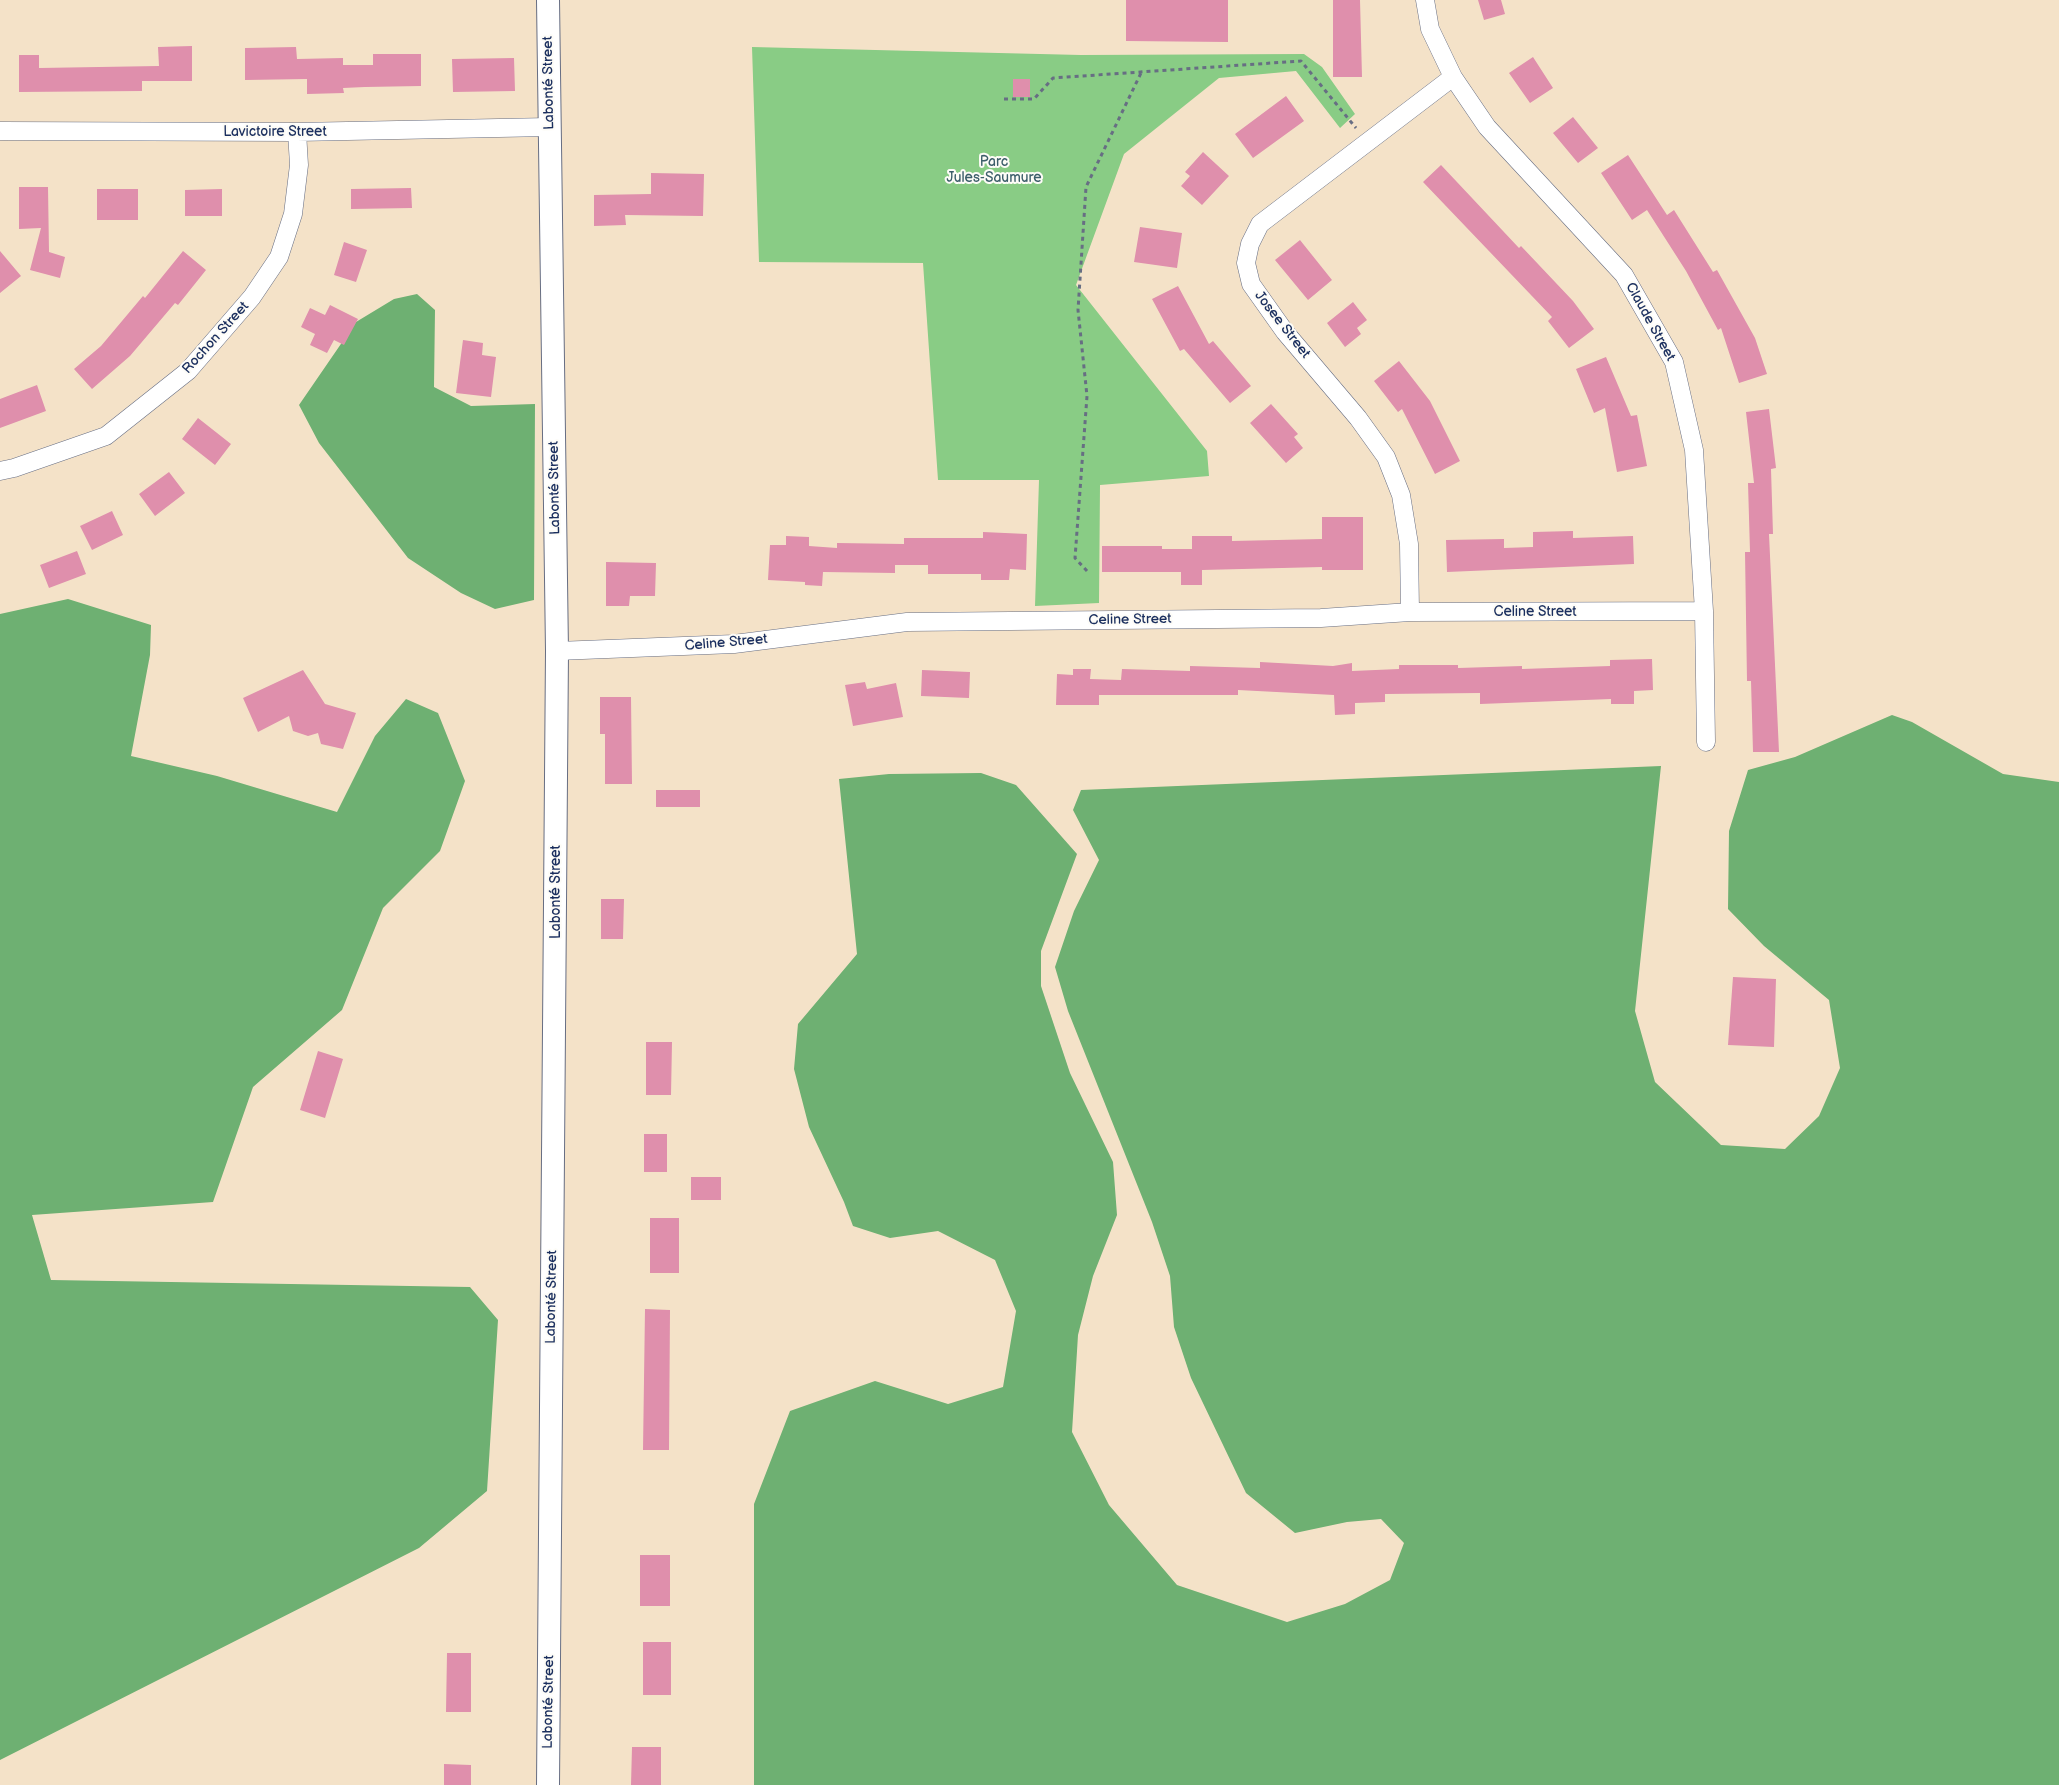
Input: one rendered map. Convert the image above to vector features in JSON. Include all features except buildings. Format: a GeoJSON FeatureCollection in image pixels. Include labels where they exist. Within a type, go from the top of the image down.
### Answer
{"type":"FeatureCollection","features":[{"type":"Feature","properties":{"kind":"street","name":"Labonté Street"},"geometry":{"type":"LineString","coordinates":[[548,0],[557,651],[548,1785]]}},
{"type":"Feature","properties":{"kind":"street","name":"Claude Street"},"geometry":{"type":"LineString","coordinates":[[1425,0],[1430,29],[1453,77],[1487,127],[1624,275],[1674,362],[1694,450],[1704,611],[1706,742]]}},
{"type":"Feature","properties":{"kind":"street","name":"Josee Street"},"geometry":{"type":"LineString","coordinates":[[1410,612],[1409,544],[1401,495],[1386,457],[1358,418],[1285,332],[1251,284],[1246,263],[1250,244],[1260,224],[1453,77]]}},
{"type":"Feature","properties":{"kind":"street","name":"Lavictoire Street"},"geometry":{"type":"LineString","coordinates":[[0,131],[297,132],[549,127]]}},
{"type":"Feature","properties":{"kind":"street","name":"Rochon Street"},"geometry":{"type":"LineString","coordinates":[[0,471],[14,468],[106,436],[188,371],[252,297],[279,257],[293,214],[299,165],[297,132]]}},
{"type":"Feature","properties":{"kind":"street","name":"Celine Street"},"geometry":{"type":"LineString","coordinates":[[557,651],[734,644],[907,622],[1321,618],[1410,612],[1704,611]]}},
{"type":"Feature","properties":{"kind":"path"},"geometry":{"type":"LineString","coordinates":[[1004,99],[1034,99],[1052,78],[1301,61],[1368,142]]}},
{"type":"Feature","properties":{"kind":"path"},"geometry":{"type":"LineString","coordinates":[[1087,571],[1075,558],[1087,396],[1078,310],[1086,187],[1141,72]]}},
{"type":"Feature","properties":{"kind":"green space","name":"Parc Jules-Saumure"},"geometry":{"type":"Polygon","coordinates":[[[752,47],[1081,55],[1304,54],[1322,67],[1355,114],[1340,128],[1296,71],[1219,78],[1124,154],[1076,285],[1207,451],[1209,476],[1100,485],[1099,603],[1035,606],[1039,480],[938,480],[923,263],[759,262],[752,47]]]}},
{"type":"Feature","properties":{"kind":"green space"},"geometry":{"type":"Polygon","coordinates":[[[417,294],[435,310],[434,387],[471,406],[535,404],[534,600],[495,609],[461,593],[408,558],[319,443],[299,405],[356,322],[394,299],[417,294]]]}},
{"type":"Feature","properties":{"kind":"green space"},"geometry":{"type":"Polygon","coordinates":[[[68,599],[151,625],[150,655],[131,756],[217,776],[337,812],[375,736],[406,699],[438,713],[465,781],[440,851],[383,908],[342,1010],[253,1087],[213,1202],[32,1215],[51,1280],[470,1287],[498,1320],[487,1491],[419,1548],[0,1760],[0,614],[68,599]]]}},
{"type":"Feature","properties":{"kind":"green space"},"geometry":{"type":"Polygon","coordinates":[[[1892,715],[1912,722],[2003,774],[2059,782],[2059,1785],[754,1785],[754,1504],[790,1411],[875,1381],[948,1404],[1003,1387],[1016,1311],[995,1260],[938,1231],[890,1238],[853,1226],[844,1202],[809,1127],[794,1069],[798,1024],[857,954],[839,779],[889,774],[981,773],[1016,785],[1077,854],[1041,951],[1041,986],[1070,1073],[1113,1162],[1117,1215],[1093,1276],[1078,1335],[1072,1432],[1109,1505],[1177,1585],[1287,1622],[1345,1604],[1390,1580],[1404,1543],[1381,1519],[1347,1522],[1295,1533],[1246,1493],[1191,1378],[1174,1327],[1170,1276],[1152,1222],[1068,1011],[1055,967],[1074,911],[1099,860],[1073,810],[1081,790],[1661,766],[1635,1011],[1655,1082],[1721,1145],[1785,1149],[1819,1116],[1840,1068],[1829,1000],[1764,946],[1728,909],[1729,831],[1748,770],[1795,757],[1892,715]]]}}]}
